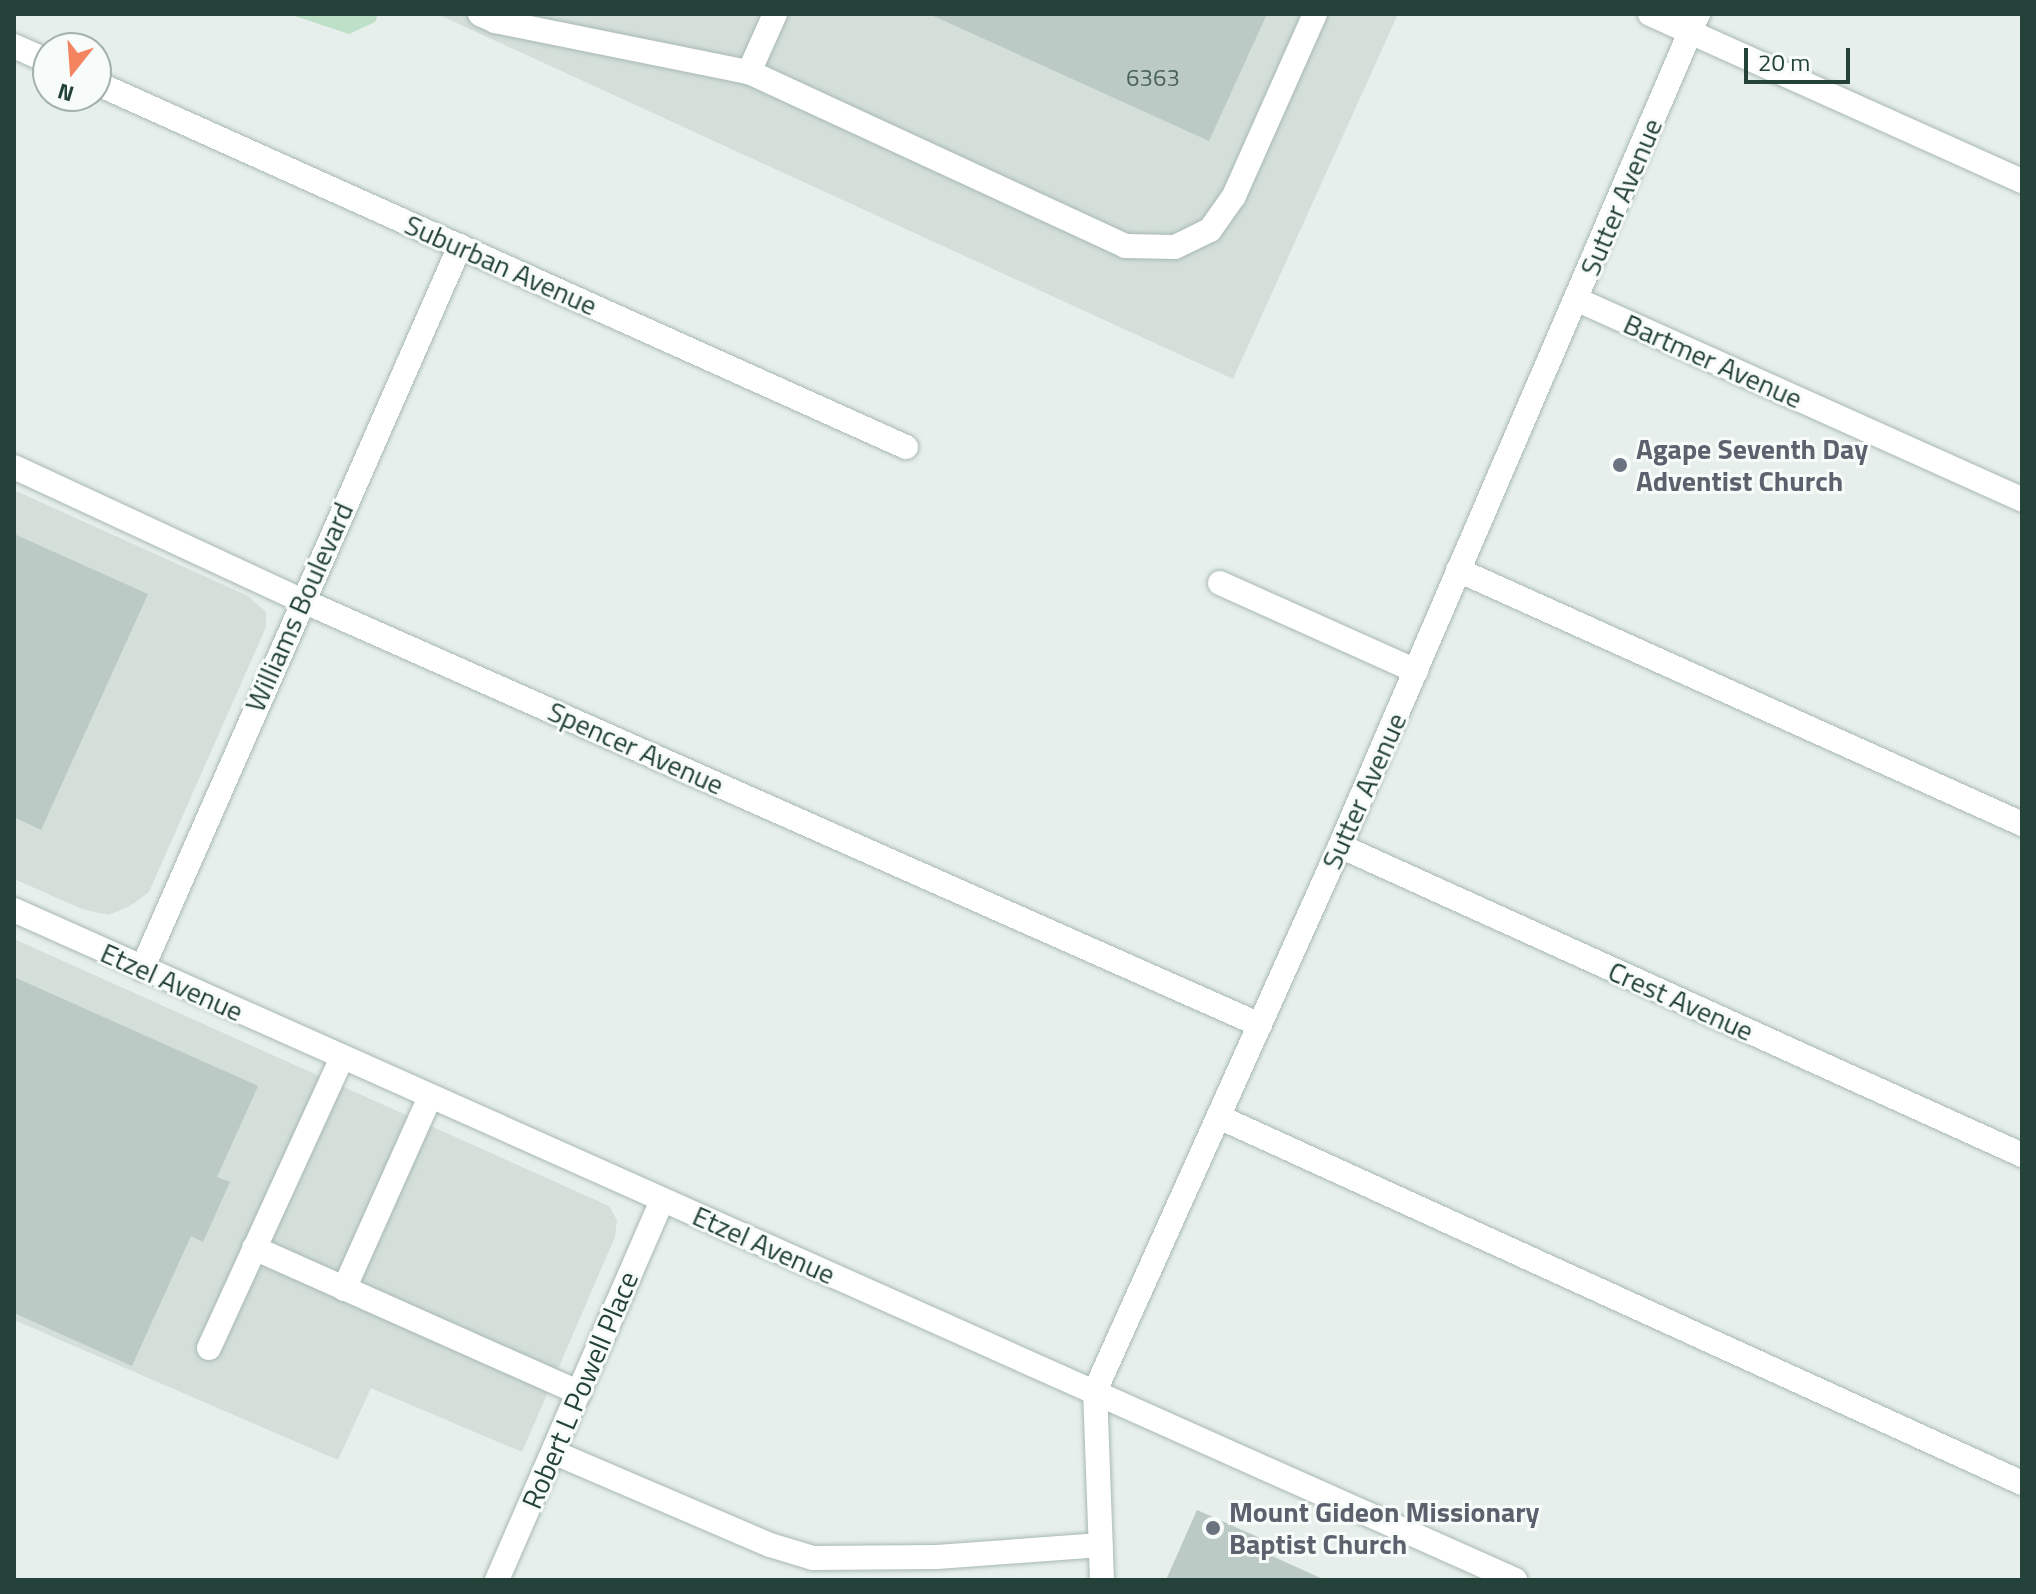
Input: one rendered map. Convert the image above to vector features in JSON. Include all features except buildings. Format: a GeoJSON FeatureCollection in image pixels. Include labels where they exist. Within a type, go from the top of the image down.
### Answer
{"type":"FeatureCollection","features":[{"type":"Feature","properties":{"kind":"street"},"geometry":{"type":"LineString","coordinates":[[749,72],[775,14]]}},
{"type":"Feature","properties":{"kind":"street"},"geometry":{"type":"LineString","coordinates":[[491,16],[749,72],[1125,246],[1175,247],[1210,230],[1234,196],[1315,14]]}},
{"type":"Feature","properties":{"kind":"street"},"geometry":{"type":"LineString","coordinates":[[1650,14],[1694,23],[2022,181]]}},
{"type":"Feature","properties":{"kind":"street","name":"Sutter Avenue"},"geometry":{"type":"LineString","coordinates":[[1102,1580],[1095,1391],[1340,846],[1578,300],[1694,23]]}},
{"type":"Feature","properties":{"kind":"street","name":"Suburban Avenue"},"geometry":{"type":"LineString","coordinates":[[112,90],[906,447]]}},
{"type":"Feature","properties":{"kind":"street","name":"Williams Boulevard"},"geometry":{"type":"LineString","coordinates":[[142,969],[301,600],[460,246]]}},
{"type":"Feature","properties":{"kind":"street","name":"Bartmer Avenue"},"geometry":{"type":"LineString","coordinates":[[1578,300],[2022,500]]}},
{"type":"Feature","properties":{"kind":"street","name":"Spencer Avenue"},"geometry":{"type":"LineString","coordinates":[[14,467],[301,600],[1260,1025]]}},
{"type":"Feature","properties":{"kind":"street"},"geometry":{"type":"LineString","coordinates":[[1458,570],[2022,824]]}},
{"type":"Feature","properties":{"kind":"street"},"geometry":{"type":"LineString","coordinates":[[1220,583],[1416,671]]}},
{"type":"Feature","properties":{"kind":"street","name":"Crest Avenue"},"geometry":{"type":"LineString","coordinates":[[1340,846],[2022,1155]]}},
{"type":"Feature","properties":{"kind":"street","name":"Etzel Avenue"},"geometry":{"type":"LineString","coordinates":[[14,910],[1515,1580]]}},
{"type":"Feature","properties":{"kind":"street"},"geometry":{"type":"LineString","coordinates":[[209,1348],[342,1058]]}},
{"type":"Feature","properties":{"kind":"street"},"geometry":{"type":"LineString","coordinates":[[344,1289],[430,1097]]}},
{"type":"Feature","properties":{"kind":"street"},"geometry":{"type":"LineString","coordinates":[[1219,1117],[2022,1483]]}},
{"type":"Feature","properties":{"kind":"street","name":"Robert L Powell Place"},"geometry":{"type":"LineString","coordinates":[[497,1580],[662,1201]]}},
{"type":"Feature","properties":{"kind":"street"},"geometry":{"type":"LineString","coordinates":[[254,1248],[579,1393]]}},
{"type":"Feature","properties":{"kind":"street"},"geometry":{"type":"LineString","coordinates":[[553,1452],[770,1545],[804,1556],[937,1557],[1101,1545]]}},
{"type":"Feature","properties":{"kind":"shaded area"},"geometry":{"type":"Polygon","coordinates":[[[437,14],[1398,14],[1233,379],[437,14]]]}},
{"type":"Feature","properties":{"kind":"shaded area"},"geometry":{"type":"Polygon","coordinates":[[[14,490],[248,596],[266,612],[266,627],[149,892],[130,906],[108,915],[82,909],[14,879],[14,490]]]}},
{"type":"Feature","properties":{"kind":"shaded area"},"geometry":{"type":"Polygon","coordinates":[[[14,939],[609,1206],[617,1220],[615,1237],[522,1452],[371,1388],[338,1460],[14,1320],[14,939]]]}},
{"type":"Feature","properties":{"kind":"green space"},"geometry":{"type":"Polygon","coordinates":[[[289,14],[378,14],[375,22],[349,34],[289,14]]]}},
{"type":"Feature","properties":{"kind":"place","name":"Agape Seventh Day Adventist Church"},"geometry":{"type":"Point","coordinates":[1620,465]}},
{"type":"Feature","properties":{"kind":"place","name":"Mount Gideon Missionary Baptist Church"},"geometry":{"type":"Point","coordinates":[1213,1528]}}]}
